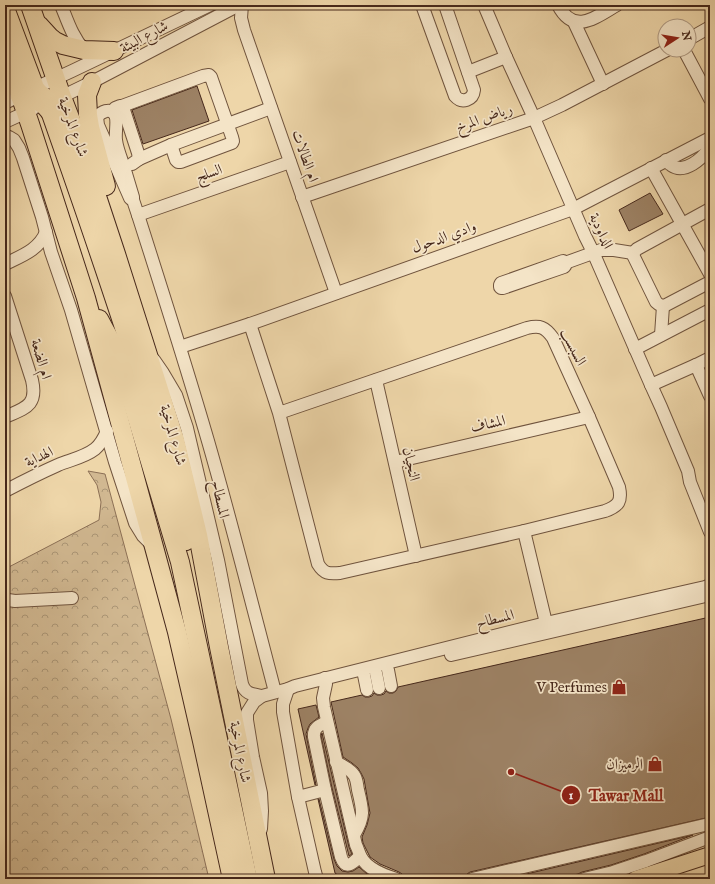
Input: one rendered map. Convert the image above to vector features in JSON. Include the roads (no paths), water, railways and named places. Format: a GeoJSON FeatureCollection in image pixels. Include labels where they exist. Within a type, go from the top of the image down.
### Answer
{"type":"FeatureCollection","features":[{"type":"Feature","properties":{"kind":"highway"},"geometry":{"type":"LineString","coordinates":[[18,5],[28,27],[32,27],[33,13]]}},
{"type":"Feature","properties":{"kind":"highway"},"geometry":{"type":"LineString","coordinates":[[5,8],[20,95]]}},
{"type":"Feature","properties":{"kind":"highway"},"geometry":{"type":"LineString","coordinates":[[33,13],[55,41],[63,45],[84,50],[114,51]]}},
{"type":"Feature","properties":{"kind":"highway","name":"شارع المرخية"},"geometry":{"type":"LineString","coordinates":[[33,13],[114,246],[176,440],[198,535],[266,879]]}},
{"type":"Feature","properties":{"kind":"highway"},"geometry":{"type":"LineString","coordinates":[[5,52],[86,298],[178,640],[202,741],[230,875]]}},
{"type":"Feature","properties":{"kind":"highway"},"geometry":{"type":"LineString","coordinates":[[92,82],[87,95],[88,115],[119,234],[118,240],[114,246]]}},
{"type":"Feature","properties":{"kind":"highway"},"geometry":{"type":"LineString","coordinates":[[20,95],[39,93],[51,99],[62,96]]}},
{"type":"Feature","properties":{"kind":"highway"},"geometry":{"type":"LineString","coordinates":[[20,95],[44,104],[54,121],[100,254],[131,351],[160,445],[195,578],[198,584],[209,590]]}},
{"type":"Feature","properties":{"kind":"highway"},"geometry":{"type":"LineString","coordinates":[[86,298],[113,345],[120,362],[180,562],[248,879]]}},
{"type":"Feature","properties":{"kind":"highway"},"geometry":{"type":"LineString","coordinates":[[258,842],[273,879]]}},
{"type":"Feature","properties":{"kind":"main road"},"geometry":{"type":"LineString","coordinates":[[636,879],[703,858],[703,850],[710,843]]}},
{"type":"Feature","properties":{"kind":"street"},"geometry":{"type":"LineString","coordinates":[[61,5],[76,41],[84,50]]}},
{"type":"Feature","properties":{"kind":"street","name":"شارع البيئة"},"geometry":{"type":"LineString","coordinates":[[20,95],[210,5]]}},
{"type":"Feature","properties":{"kind":"street","name":"شارع البيئة"},"geometry":{"type":"LineString","coordinates":[[5,122],[92,82],[240,5]]}},
{"type":"Feature","properties":{"kind":"street","name":"ام الطالات"},"geometry":{"type":"LineString","coordinates":[[240,5],[244,30],[336,293]]}},
{"type":"Feature","properties":{"kind":"street"},"geometry":{"type":"LineString","coordinates":[[422,5],[455,96],[457,99],[465,101],[474,94],[474,90],[445,5]]}},
{"type":"Feature","properties":{"kind":"street","name":"الداودية"},"geometry":{"type":"LineString","coordinates":[[484,5],[661,407],[688,471],[690,482],[710,532]]}},
{"type":"Feature","properties":{"kind":"street"},"geometry":{"type":"LineString","coordinates":[[558,5],[564,14],[574,22],[603,84]]}},
{"type":"Feature","properties":{"kind":"street"},"geometry":{"type":"LineString","coordinates":[[574,22],[590,20],[617,5]]}},
{"type":"Feature","properties":{"kind":"street"},"geometry":{"type":"LineString","coordinates":[[217,17],[231,20],[244,30]]}},
{"type":"Feature","properties":{"kind":"street"},"geometry":{"type":"LineString","coordinates":[[697,34],[710,27]]}},
{"type":"Feature","properties":{"kind":"street","name":"رياض المرخ"},"geometry":{"type":"LineString","coordinates":[[302,197],[534,118],[657,55]]}},
{"type":"Feature","properties":{"kind":"street"},"geometry":{"type":"LineString","coordinates":[[468,72],[506,57]]}},
{"type":"Feature","properties":{"kind":"street"},"geometry":{"type":"LineString","coordinates":[[688,58],[710,98]]}},
{"type":"Feature","properties":{"kind":"street"},"geometry":{"type":"LineString","coordinates":[[108,111],[209,75],[213,80],[233,141],[230,144],[181,162],[176,160],[171,145]]}},
{"type":"Feature","properties":{"kind":"street"},"geometry":{"type":"LineString","coordinates":[[122,106],[124,108],[138,153],[138,159]]}},
{"type":"Feature","properties":{"kind":"street"},"geometry":{"type":"LineString","coordinates":[[124,168],[138,159],[171,145],[271,108]]}},
{"type":"Feature","properties":{"kind":"street","name":"شارع المرخية"},"geometry":{"type":"LineString","coordinates":[[133,200],[130,198],[98,125],[97,117],[102,112],[108,111],[113,113],[117,119],[115,131],[116,142],[210,448],[240,554],[275,692]]}},
{"type":"Feature","properties":{"kind":"street"},"geometry":{"type":"LineString","coordinates":[[5,135],[14,140],[19,148],[33,189],[51,252],[71,310],[115,462],[135,523],[143,536],[154,547]]}},
{"type":"Feature","properties":{"kind":"street","name":"وادي الدحول"},"geometry":{"type":"LineString","coordinates":[[180,347],[250,324],[573,209],[666,160],[710,141]]}},
{"type":"Feature","properties":{"kind":"street","name":"السلج"},"geometry":{"type":"LineString","coordinates":[[138,215],[290,162]]}},
{"type":"Feature","properties":{"kind":"street"},"geometry":{"type":"LineString","coordinates":[[651,168],[683,224],[706,257],[710,274]]}},
{"type":"Feature","properties":{"kind":"street"},"geometry":{"type":"LineString","coordinates":[[663,306],[656,302],[634,258],[634,253],[636,250],[710,209]]}},
{"type":"Feature","properties":{"kind":"street"},"geometry":{"type":"LineString","coordinates":[[5,264],[30,251],[40,243],[46,232]]}},
{"type":"Feature","properties":{"kind":"street"},"geometry":{"type":"LineString","coordinates":[[30,251],[43,250],[51,252]]}},
{"type":"Feature","properties":{"kind":"street"},"geometry":{"type":"LineString","coordinates":[[534,274],[562,262],[565,263],[600,250],[634,253]]}},
{"type":"Feature","properties":{"kind":"street"},"geometry":{"type":"LineString","coordinates":[[663,306],[710,282]]}},
{"type":"Feature","properties":{"kind":"street","name":"ام الضعة"},"geometry":{"type":"LineString","coordinates":[[5,296],[34,388],[34,395],[31,402],[26,407],[5,417]]}},
{"type":"Feature","properties":{"kind":"street"},"geometry":{"type":"LineString","coordinates":[[661,335],[663,306]]}},
{"type":"Feature","properties":{"kind":"street"},"geometry":{"type":"LineString","coordinates":[[635,349],[710,310]]}},
{"type":"Feature","properties":{"kind":"street","name":"السبسب"},"geometry":{"type":"LineString","coordinates":[[250,324],[279,413],[318,564],[322,570],[327,573],[340,573],[606,511],[617,505],[620,500],[619,487],[553,338],[548,331],[535,326],[279,413]]}},
{"type":"Feature","properties":{"kind":"street","name":"المسطاح"},"geometry":{"type":"LineString","coordinates":[[148,352],[176,395],[187,428],[218,560],[242,684],[246,691],[262,696]]}},
{"type":"Feature","properties":{"kind":"street"},"geometry":{"type":"LineString","coordinates":[[651,386],[710,358]]}},
{"type":"Feature","properties":{"kind":"street"},"geometry":{"type":"LineString","coordinates":[[696,365],[710,396]]}},
{"type":"Feature","properties":{"kind":"street","name":"النجيان"},"geometry":{"type":"LineString","coordinates":[[376,380],[416,556]]}},
{"type":"Feature","properties":{"kind":"street","name":"المشاف"},"geometry":{"type":"LineString","coordinates":[[394,462],[589,418]]}},
{"type":"Feature","properties":{"kind":"street","name":"الهداية"},"geometry":{"type":"LineString","coordinates":[[5,491],[56,466],[94,450],[100,445],[107,431]]}},
{"type":"Feature","properties":{"kind":"street"},"geometry":{"type":"LineString","coordinates":[[87,454],[101,455],[115,462]]}},
{"type":"Feature","properties":{"kind":"street","name":"الداودية"},"geometry":{"type":"LineString","coordinates":[[688,471],[697,482],[710,510]]}},
{"type":"Feature","properties":{"kind":"street"},"geometry":{"type":"LineString","coordinates":[[524,531],[546,623]]}},
{"type":"Feature","properties":{"kind":"street","name":"المسطاح"},"geometry":{"type":"LineString","coordinates":[[258,842],[261,828],[261,794],[253,757],[247,713],[251,705],[262,696],[288,689],[296,690],[546,623],[710,585]]}},
{"type":"Feature","properties":{"kind":"street","name":"المسطاح"},"geometry":{"type":"LineString","coordinates":[[325,681],[388,670],[710,595]]}},
{"type":"Feature","properties":{"kind":"street"},"geometry":{"type":"LineString","coordinates":[[5,598],[15,601],[72,598]]}},
{"type":"Feature","properties":{"kind":"street"},"geometry":{"type":"LineString","coordinates":[[388,670],[391,686]]}},
{"type":"Feature","properties":{"kind":"street"},"geometry":{"type":"LineString","coordinates":[[370,674],[373,689]]}},
{"type":"Feature","properties":{"kind":"street"},"geometry":{"type":"LineString","coordinates":[[325,681],[323,698],[327,722],[360,856],[370,867],[396,879]]}},
{"type":"Feature","properties":{"kind":"street"},"geometry":{"type":"LineString","coordinates":[[288,689],[283,704],[283,712],[297,793],[315,872],[318,879]]}},
{"type":"Feature","properties":{"kind":"street"},"geometry":{"type":"LineString","coordinates":[[327,722],[318,726],[314,733],[324,787],[341,857],[343,862],[350,865],[353,864],[360,856]]}},
{"type":"Feature","properties":{"kind":"street"},"geometry":{"type":"LineString","coordinates":[[297,793],[324,787]]}},
{"type":"Feature","properties":{"kind":"street"},"geometry":{"type":"LineString","coordinates":[[472,879],[709,824]]}},
{"type":"Feature","properties":{"kind":"street"},"geometry":{"type":"LineString","coordinates":[[584,879],[613,872],[646,861],[710,837]]}},
{"type":"Feature","properties":{"kind":"street"},"geometry":{"type":"LineString","coordinates":[[640,840],[646,861]]}},
{"type":"Feature","properties":{"kind":"place","name":"V Perfumes"},"geometry":{"type":"Point","coordinates":[619,687]}},
{"type":"Feature","properties":{"kind":"place","name":"الرميزان"},"geometry":{"type":"Point","coordinates":[655,764]}},
{"type":"Feature","properties":{"kind":"place","name":"Tawar Mall"},"geometry":{"type":"Point","coordinates":[511,772]}}]}
